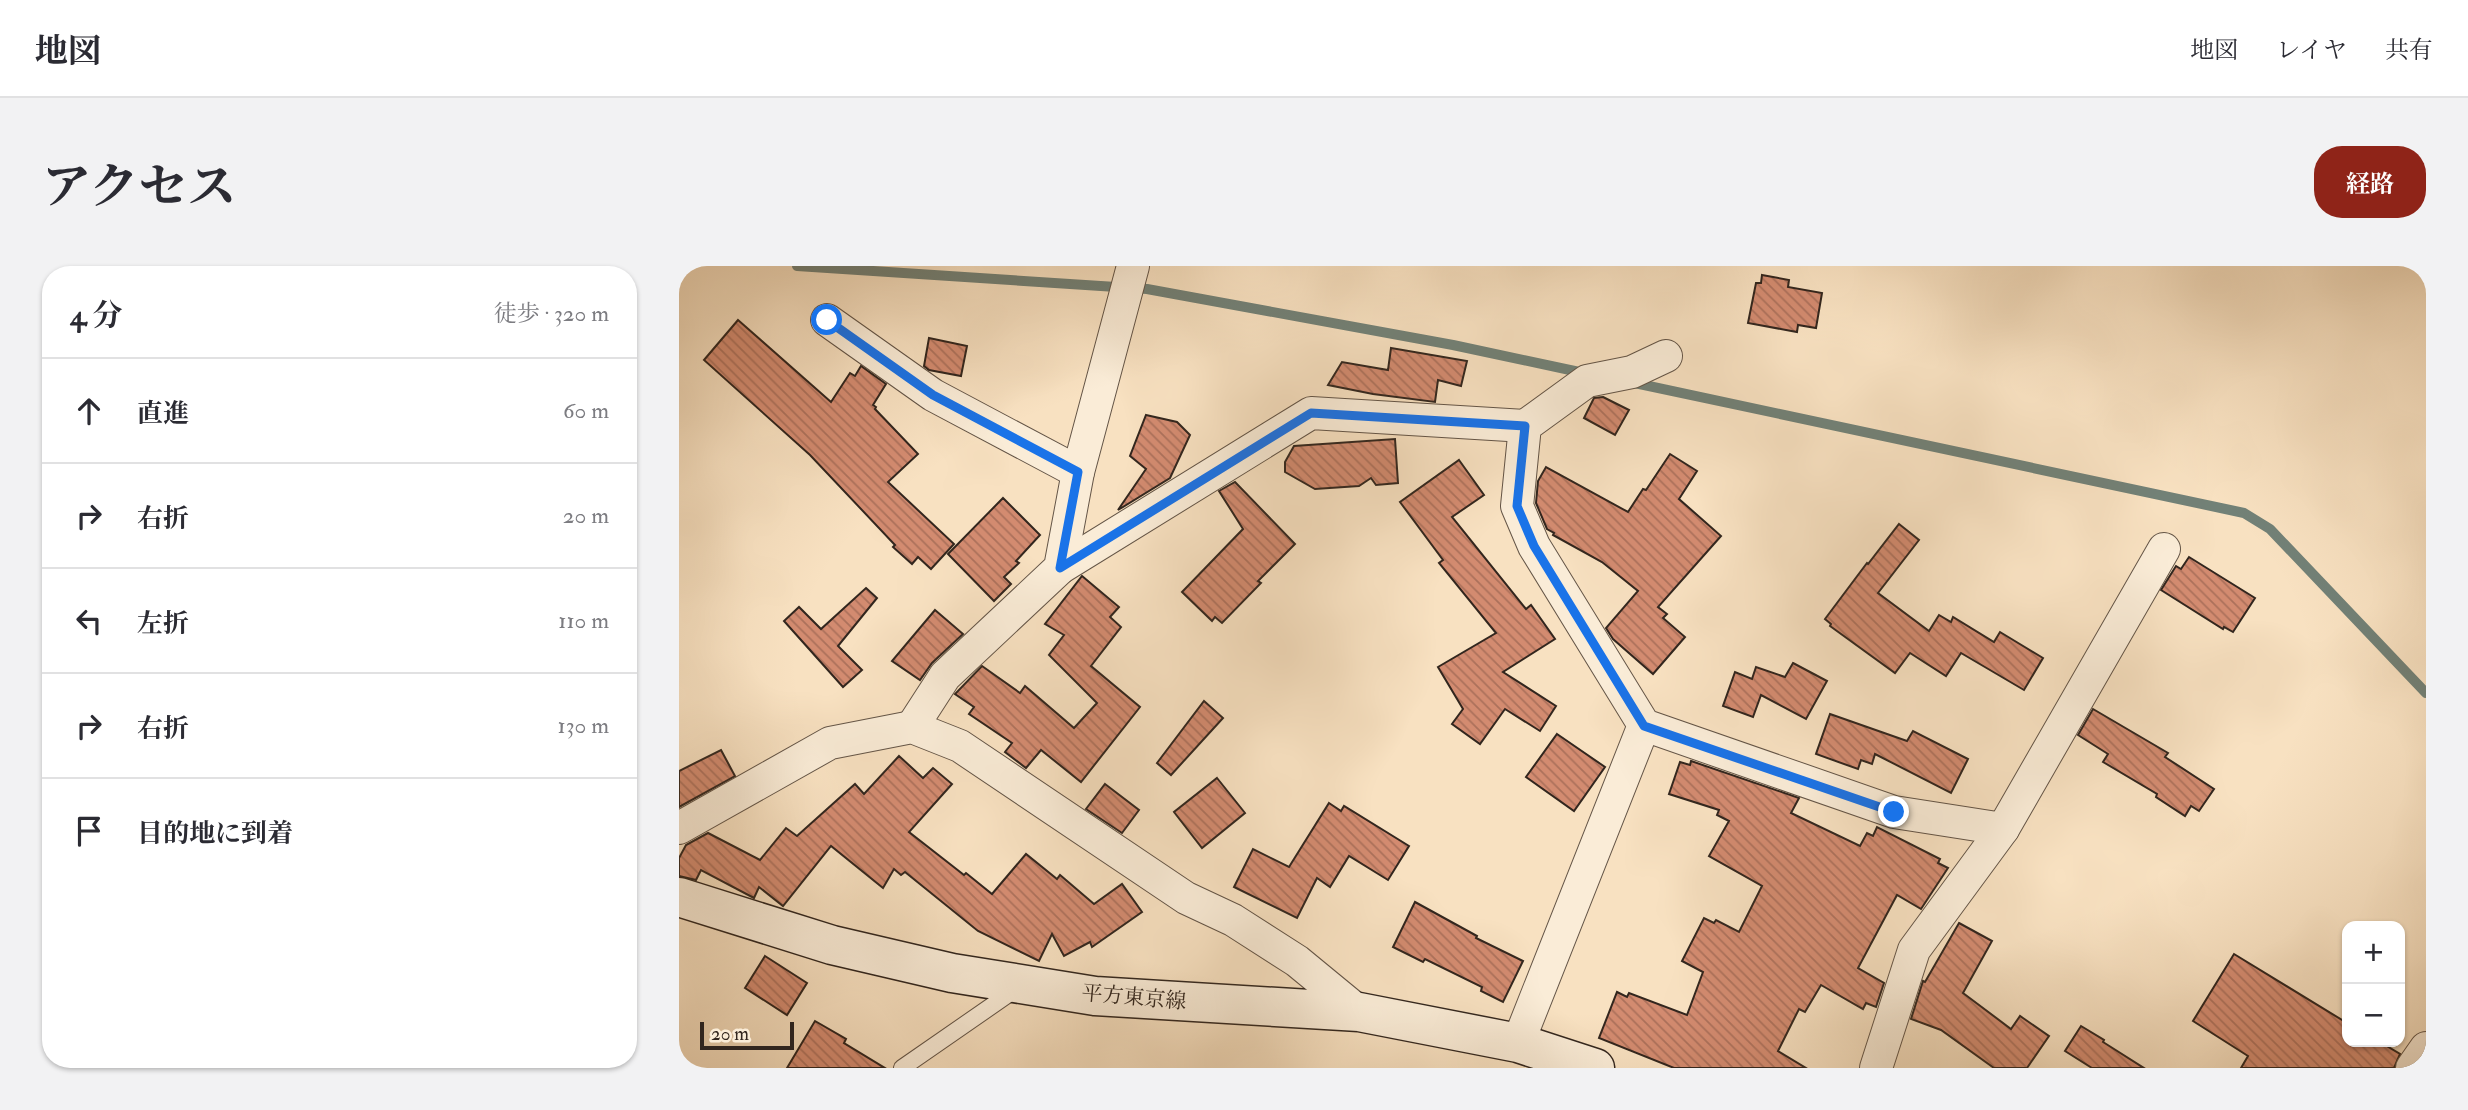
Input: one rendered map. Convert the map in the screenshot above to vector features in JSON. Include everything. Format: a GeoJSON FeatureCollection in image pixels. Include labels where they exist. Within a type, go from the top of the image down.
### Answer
{"type":"FeatureCollection","features":[{"type":"Feature","properties":{"kind":"main road","name":"平方東京線"},"geometry":{"type":"LineString","coordinates":[[679,897],[832,944],[951,973],[1095,996],[1359,1012],[1518,1043],[1570,1064]]}},
{"type":"Feature","properties":{"kind":"street"},"geometry":{"type":"LineString","coordinates":[[1060,568],[1078,472],[1133,266]]}},
{"type":"Feature","properties":{"kind":"street"},"geometry":{"type":"LineString","coordinates":[[827,320],[933,395],[1078,472]]}},
{"type":"Feature","properties":{"kind":"street"},"geometry":{"type":"LineString","coordinates":[[912,727],[944,676],[1060,568],[1311,413],[1525,426],[1587,381],[1632,372],[1666,356]]}},
{"type":"Feature","properties":{"kind":"street"},"geometry":{"type":"LineString","coordinates":[[1525,426],[1517,506],[1534,546],[1644,726],[1894,812],[2003,829]]}},
{"type":"Feature","properties":{"kind":"street"},"geometry":{"type":"LineString","coordinates":[[1876,1068],[1914,950],[2003,829],[2164,549]]}},
{"type":"Feature","properties":{"kind":"street"},"geometry":{"type":"LineString","coordinates":[[1518,1043],[1644,726]]}},
{"type":"Feature","properties":{"kind":"street"},"geometry":{"type":"LineString","coordinates":[[679,828],[830,743],[912,727],[960,746],[1186,898],[1233,920],[1297,961],[1359,1012]]}},
{"type":"Feature","properties":{"kind":"street"},"geometry":{"type":"LineString","coordinates":[[2412,1068],[2426,1048]]}},
{"type":"Feature","properties":{"kind":"lane"},"geometry":{"type":"LineString","coordinates":[[902,1068],[1023,984]]}},
{"type":"Feature","properties":{"kind":"building"},"geometry":{"type":"Polygon","coordinates":[[[1762,275],[1789,280],[1788,287],[1822,293],[1816,328],[1798,325],[1797,332],[1748,323],[1756,283],[1761,283],[1762,275]]]}},
{"type":"Feature","properties":{"kind":"building"},"geometry":{"type":"Polygon","coordinates":[[[738,320],[831,402],[850,373],[855,376],[861,366],[886,384],[873,405],[918,454],[888,482],[954,544],[931,569],[918,557],[912,564],[893,547],[895,545],[810,455],[704,360],[738,320]]]}},
{"type":"Feature","properties":{"kind":"building"},"geometry":{"type":"Polygon","coordinates":[[[929,338],[967,346],[961,376],[929,370],[924,366],[929,338]]]}},
{"type":"Feature","properties":{"kind":"building"},"geometry":{"type":"Polygon","coordinates":[[[1391,348],[1467,361],[1461,386],[1438,380],[1435,402],[1328,385],[1342,362],[1388,370],[1391,348]]]}},
{"type":"Feature","properties":{"kind":"building"},"geometry":{"type":"Polygon","coordinates":[[[1603,397],[1629,410],[1615,435],[1584,418],[1594,398],[1603,397]]]}},
{"type":"Feature","properties":{"kind":"building"},"geometry":{"type":"Polygon","coordinates":[[[1146,415],[1177,422],[1190,435],[1170,478],[1118,510],[1146,469],[1130,456],[1146,415]]]}},
{"type":"Feature","properties":{"kind":"building"},"geometry":{"type":"Polygon","coordinates":[[[1395,439],[1398,483],[1376,485],[1371,478],[1359,486],[1315,489],[1285,472],[1285,462],[1294,446],[1395,439]]]}},
{"type":"Feature","properties":{"kind":"building"},"geometry":{"type":"Polygon","coordinates":[[[1670,454],[1697,471],[1679,499],[1721,536],[1658,607],[1667,614],[1663,618],[1685,637],[1653,674],[1613,639],[1606,628],[1638,591],[1602,562],[1553,535],[1554,533],[1547,529],[1536,503],[1538,481],[1546,467],[1628,512],[1670,454]]]}},
{"type":"Feature","properties":{"kind":"building"},"geometry":{"type":"Polygon","coordinates":[[[1459,460],[1484,495],[1452,517],[1526,609],[1531,605],[1555,639],[1503,672],[1556,706],[1540,731],[1505,709],[1480,744],[1452,724],[1463,709],[1438,667],[1496,633],[1439,563],[1443,560],[1400,502],[1459,460]]]}},
{"type":"Feature","properties":{"kind":"building"},"geometry":{"type":"Polygon","coordinates":[[[1235,482],[1295,544],[1222,623],[1215,617],[1212,621],[1182,592],[1243,529],[1219,491],[1235,482]]]}},
{"type":"Feature","properties":{"kind":"building"},"geometry":{"type":"Polygon","coordinates":[[[1003,498],[1040,535],[1016,561],[1019,563],[1004,577],[1011,584],[994,601],[948,554],[1003,498]]]}},
{"type":"Feature","properties":{"kind":"building"},"geometry":{"type":"Polygon","coordinates":[[[1899,524],[1919,540],[1878,593],[1929,631],[1939,615],[1951,622],[1953,617],[1994,642],[2000,632],[2043,658],[2024,690],[1961,653],[1946,676],[1910,653],[1895,673],[1830,626],[1825,619],[1899,524]]]}},
{"type":"Feature","properties":{"kind":"building"},"geometry":{"type":"Polygon","coordinates":[[[2189,557],[2255,598],[2233,632],[2224,627],[2223,629],[2161,590],[2176,566],[2181,569],[2189,557]]]}},
{"type":"Feature","properties":{"kind":"building"},"geometry":{"type":"Polygon","coordinates":[[[1082,576],[1119,607],[1110,617],[1121,627],[1091,666],[1140,707],[1081,782],[1041,750],[1026,768],[1005,752],[1012,743],[969,714],[974,707],[955,694],[982,666],[1020,693],[1025,686],[1074,728],[1097,703],[1049,655],[1064,635],[1045,624],[1082,576]]]}},
{"type":"Feature","properties":{"kind":"building"},"geometry":{"type":"Polygon","coordinates":[[[866,588],[877,598],[838,646],[862,670],[843,687],[784,621],[799,607],[821,629],[866,588]]]}},
{"type":"Feature","properties":{"kind":"building"},"geometry":{"type":"Polygon","coordinates":[[[935,610],[963,634],[932,663],[920,680],[892,661],[935,610]]]}},
{"type":"Feature","properties":{"kind":"building"},"geometry":{"type":"Polygon","coordinates":[[[1793,663],[1827,681],[1806,719],[1761,695],[1753,717],[1723,706],[1735,672],[1752,679],[1756,667],[1785,677],[1793,663]]]}},
{"type":"Feature","properties":{"kind":"building"},"geometry":{"type":"Polygon","coordinates":[[[1204,701],[1223,718],[1171,775],[1157,763],[1204,701]]]}},
{"type":"Feature","properties":{"kind":"building"},"geometry":{"type":"Polygon","coordinates":[[[2093,709],[2168,753],[2165,757],[2214,789],[2199,811],[2191,806],[2185,816],[2156,797],[2157,794],[2103,762],[2108,754],[2078,735],[2093,709]]]}},
{"type":"Feature","properties":{"kind":"building"},"geometry":{"type":"Polygon","coordinates":[[[1830,714],[1907,741],[1913,731],[1968,759],[1951,793],[1875,754],[1872,764],[1861,760],[1858,769],[1816,754],[1830,714]]]}},
{"type":"Feature","properties":{"kind":"building"},"geometry":{"type":"Polygon","coordinates":[[[1557,734],[1605,767],[1574,811],[1526,777],[1557,734]]]}},
{"type":"Feature","properties":{"kind":"building"},"geometry":{"type":"Polygon","coordinates":[[[721,750],[735,776],[679,807],[679,771],[721,750]]]}},
{"type":"Feature","properties":{"kind":"building"},"geometry":{"type":"Polygon","coordinates":[[[899,756],[923,778],[933,768],[952,784],[909,832],[992,894],[1026,854],[1057,879],[1060,875],[1094,904],[1122,884],[1142,912],[1092,947],[1090,942],[1064,956],[1052,934],[1039,961],[978,931],[905,872],[901,875],[894,869],[883,888],[831,846],[783,906],[759,887],[754,898],[701,870],[696,880],[679,876],[679,858],[686,845],[708,833],[760,860],[786,828],[797,836],[855,784],[864,794],[899,756]]]}},
{"type":"Feature","properties":{"kind":"building"},"geometry":{"type":"Polygon","coordinates":[[[1691,761],[1799,798],[1791,813],[1860,846],[1867,833],[1873,836],[1877,827],[1940,859],[1938,863],[1948,868],[1921,909],[1897,895],[1858,968],[1884,983],[1876,1007],[1866,1003],[1863,1009],[1821,985],[1805,1012],[1799,1009],[1778,1051],[1806,1068],[1674,1068],[1599,1038],[1617,992],[1627,997],[1629,993],[1687,1015],[1703,972],[1682,961],[1704,918],[1714,923],[1716,920],[1739,932],[1762,886],[1709,856],[1729,821],[1717,815],[1719,810],[1669,794],[1680,762],[1690,765],[1691,761]]]}},
{"type":"Feature","properties":{"kind":"building"},"geometry":{"type":"Polygon","coordinates":[[[1217,778],[1245,813],[1202,848],[1174,812],[1217,778]]]}},
{"type":"Feature","properties":{"kind":"building"},"geometry":{"type":"Polygon","coordinates":[[[1105,784],[1139,810],[1122,833],[1086,809],[1105,784]]]}},
{"type":"Feature","properties":{"kind":"building"},"geometry":{"type":"Polygon","coordinates":[[[1329,803],[1341,811],[1344,806],[1409,846],[1388,880],[1349,856],[1330,887],[1317,878],[1297,918],[1234,887],[1253,849],[1289,867],[1329,803]]]}},
{"type":"Feature","properties":{"kind":"building"},"geometry":{"type":"Polygon","coordinates":[[[1415,902],[1477,936],[1476,938],[1523,961],[1503,1002],[1481,991],[1482,987],[1425,959],[1423,962],[1393,947],[1415,902]]]}},
{"type":"Feature","properties":{"kind":"building"},"geometry":{"type":"Polygon","coordinates":[[[1959,923],[1992,941],[1963,993],[2011,1029],[2020,1016],[2049,1036],[2027,1068],[1994,1068],[1941,1030],[1911,1019],[1923,981],[1925,982],[1959,923]]]}},
{"type":"Feature","properties":{"kind":"building"},"geometry":{"type":"Polygon","coordinates":[[[2234,954],[2342,1020],[2342,1047],[2388,1047],[2400,1054],[2394,1068],[2241,1068],[2248,1056],[2193,1021],[2234,954]]]}},
{"type":"Feature","properties":{"kind":"building"},"geometry":{"type":"Polygon","coordinates":[[[765,956],[807,983],[787,1015],[745,988],[765,956]]]}},
{"type":"Feature","properties":{"kind":"building"},"geometry":{"type":"Polygon","coordinates":[[[815,1021],[846,1039],[844,1043],[885,1068],[787,1068],[815,1021]]]}},
{"type":"Feature","properties":{"kind":"building"},"geometry":{"type":"Polygon","coordinates":[[[2081,1026],[2144,1068],[2092,1068],[2065,1051],[2081,1026]]]}},
{"type":"Feature","properties":{"kind":"waterway"},"geometry":{"type":"LineString","coordinates":[[797,266],[1147,289],[1453,345],[1584,373]]}},
{"type":"Feature","properties":{"kind":"waterway"},"geometry":{"type":"LineString","coordinates":[[1630,382],[2244,513],[2270,529],[2426,693]]}},
{"type":"Feature","properties":{"kind":"route"},"geometry":{"type":"LineString","coordinates":[[827,320],[933,395],[1078,472],[1060,568],[1311,413],[1525,426],[1517,506],[1534,546],[1644,726],[1894,812]]}}]}
